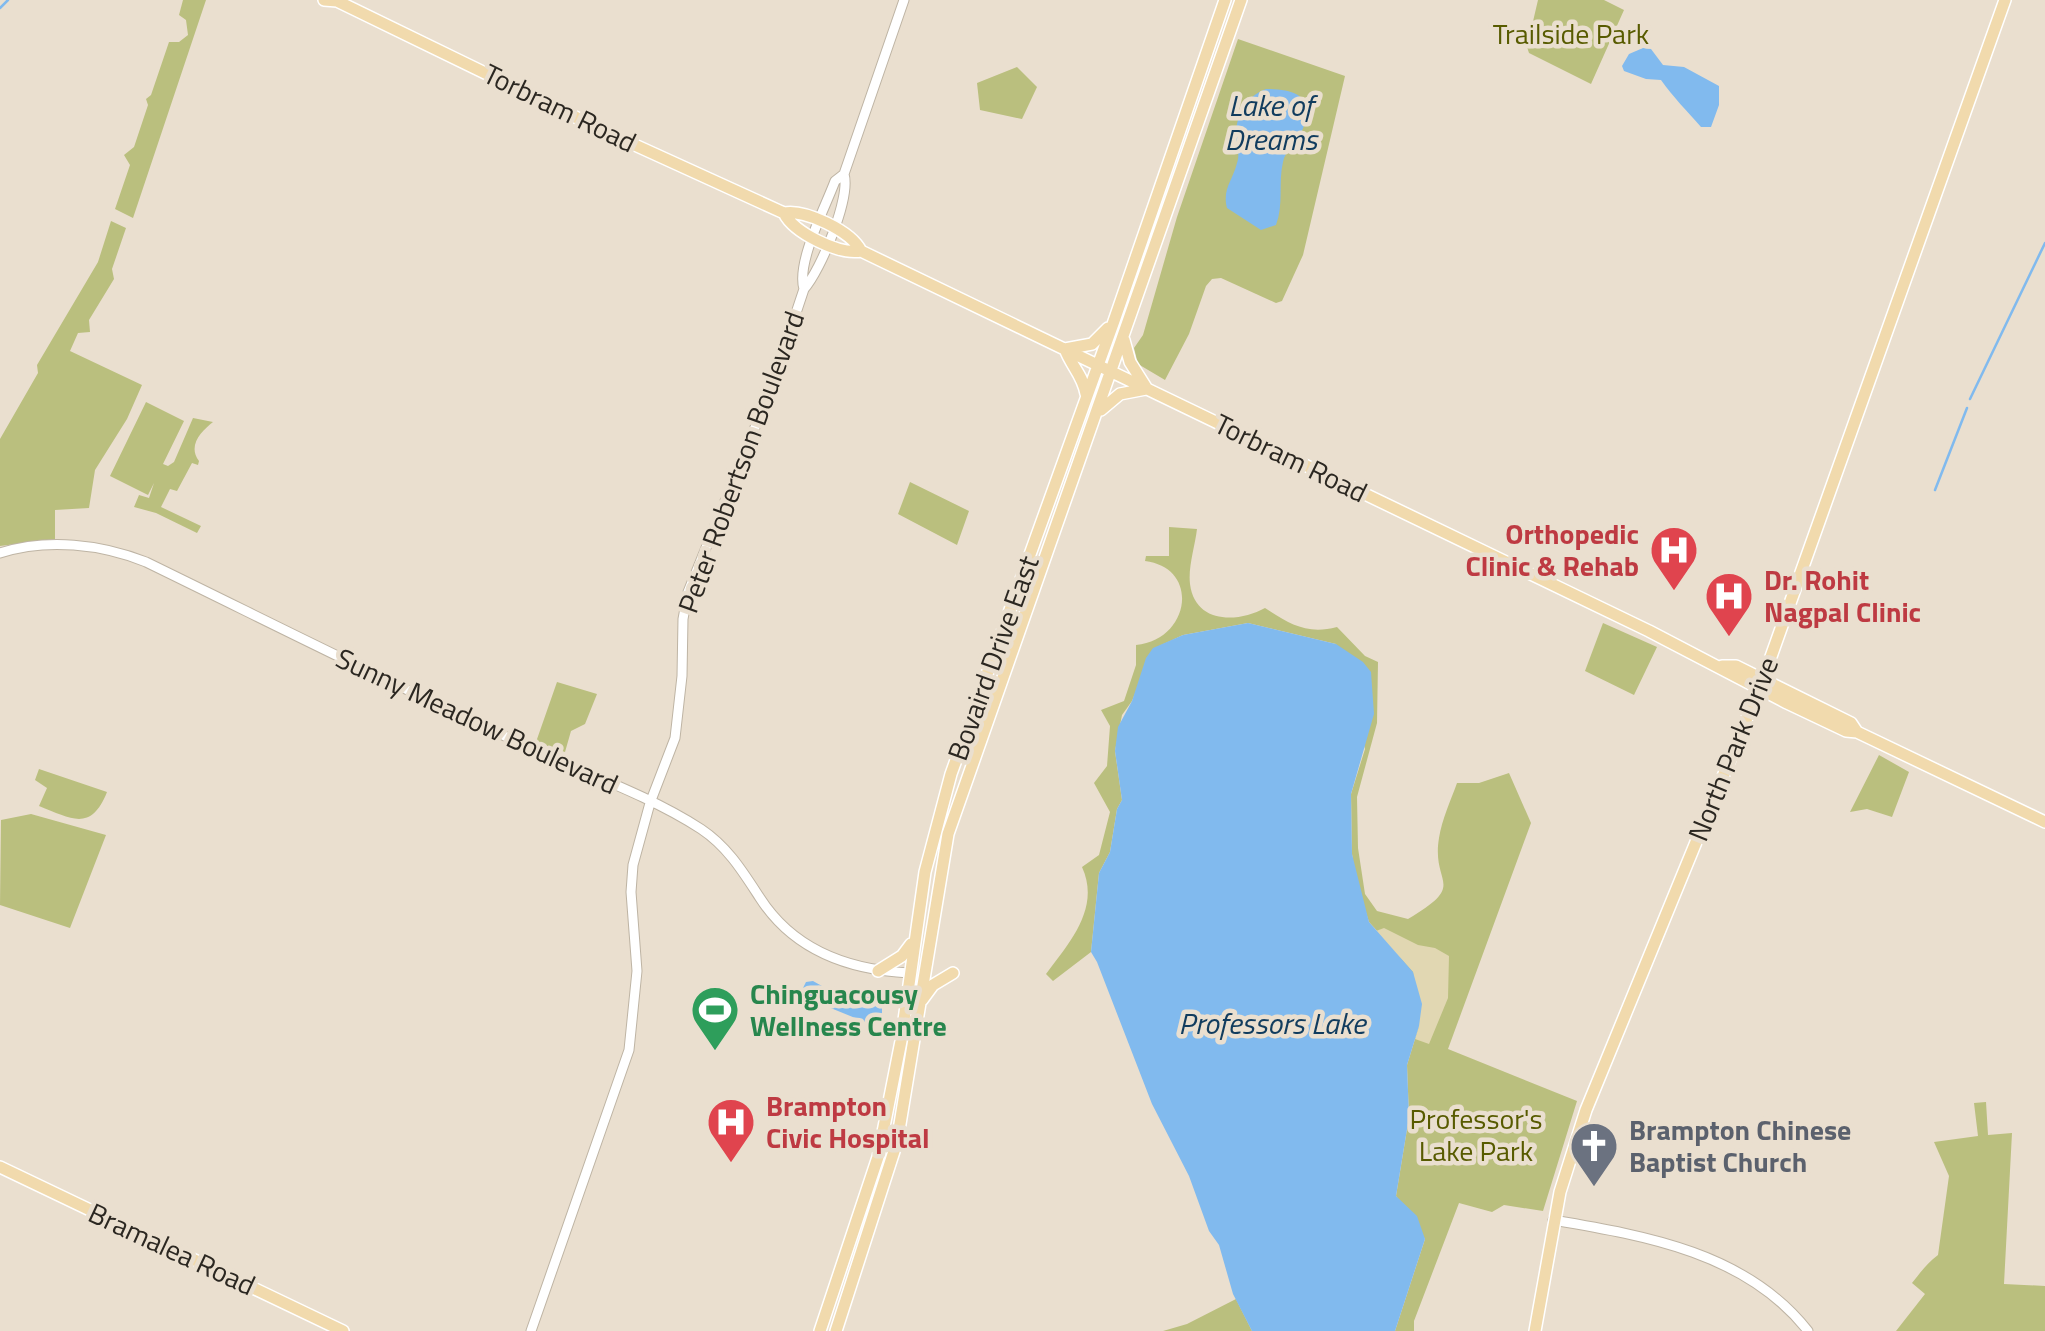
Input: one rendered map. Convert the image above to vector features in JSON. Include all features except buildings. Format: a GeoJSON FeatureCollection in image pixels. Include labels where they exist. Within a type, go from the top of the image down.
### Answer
{"type":"FeatureCollection","features":[{"type":"Feature","properties":{"kind":"main road","name":"Torbram Road"},"geometry":{"type":"LineString","coordinates":[[332,0],[784,213],[796,211],[855,240],[860,250],[1722,666],[1736,666],[1760,684],[1846,731],[1857,732],[2045,822]]}},
{"type":"Feature","properties":{"kind":"main road","name":"Bovaird Drive East"},"geometry":{"type":"LineString","coordinates":[[820,1331],[878,1157],[893,1088],[925,872],[951,774],[1225,0]]}},
{"type":"Feature","properties":{"kind":"main road","name":"Bovaird Drive East"},"geometry":{"type":"LineString","coordinates":[[836,1331],[897,1142],[948,834],[1241,0]]}},
{"type":"Feature","properties":{"kind":"main road","name":"North Park Drive"},"geometry":{"type":"LineString","coordinates":[[1535,1331],[1553,1220],[1586,1110],[1760,684],[2004,0]]}},
{"type":"Feature","properties":{"kind":"main road","name":"Torbram Road"},"geometry":{"type":"LineString","coordinates":[[784,213],[790,224],[821,240],[848,253],[860,250]]}},
{"type":"Feature","properties":{"kind":"main road"},"geometry":{"type":"LineString","coordinates":[[1086,394],[1081,374],[1066,349],[1092,344],[1114,321]]}},
{"type":"Feature","properties":{"kind":"main road"},"geometry":{"type":"LineString","coordinates":[[1098,413],[1120,394],[1147,389],[1130,362],[1124,340]]}},
{"type":"Feature","properties":{"kind":"main road"},"geometry":{"type":"LineString","coordinates":[[878,971],[902,956],[914,940]]}},
{"type":"Feature","properties":{"kind":"main road"},"geometry":{"type":"LineString","coordinates":[[920,1003],[933,986],[953,973]]}},
{"type":"Feature","properties":{"kind":"main road","name":"Bramalea Road"},"geometry":{"type":"LineString","coordinates":[[0,1168],[343,1331]]}},
{"type":"Feature","properties":{"kind":"street","name":"Peter Robertson Boulevard"},"geometry":{"type":"LineString","coordinates":[[532,1331],[629,1050],[637,971],[632,878],[650,802],[675,738],[688,592],[770,388],[804,288],[800,277],[848,186],[844,174],[904,0]]}},
{"type":"Feature","properties":{"kind":"street","name":"Sunny Meadow Boulevard"},"geometry":{"type":"LineString","coordinates":[[0,553],[26,547],[72,545],[134,557],[680,816],[721,844],[761,900],[797,939],[826,957],[878,971],[909,973]]}},
{"type":"Feature","properties":{"kind":"street"},"geometry":{"type":"LineString","coordinates":[[1553,1220],[1617,1232],[1716,1260],[1775,1294],[1808,1331]]}},
{"type":"Feature","properties":{"kind":"green space"},"geometry":{"type":"Polygon","coordinates":[[[183,0],[206,0],[133,218],[115,209],[130,165],[124,155],[134,147],[148,105],[146,99],[151,95],[169,42],[179,42],[188,35],[186,20],[179,15],[183,0]]]}},
{"type":"Feature","properties":{"kind":"green space","name":"Trailside Park"},"geometry":{"type":"Polygon","coordinates":[[[1538,0],[1604,0],[1624,10],[1591,84],[1529,53],[1538,0]]]}},
{"type":"Feature","properties":{"kind":"green space"},"geometry":{"type":"Polygon","coordinates":[[[1238,39],[1345,76],[1303,255],[1282,301],[1276,303],[1221,278],[1212,279],[1165,380],[1138,364],[1134,348],[1143,335],[1177,217],[1238,39]]]}},
{"type":"Feature","properties":{"kind":"green space"},"geometry":{"type":"Polygon","coordinates":[[[1017,67],[1037,87],[1022,119],[980,110],[977,83],[1017,67]]]}},
{"type":"Feature","properties":{"kind":"green space"},"geometry":{"type":"Polygon","coordinates":[[[111,221],[126,228],[112,269],[114,279],[89,320],[90,332],[78,333],[70,351],[142,385],[127,419],[95,470],[89,508],[55,510],[55,539],[0,546],[0,439],[38,373],[37,365],[98,262],[111,221]]]}},
{"type":"Feature","properties":{"kind":"green space"},"geometry":{"type":"Polygon","coordinates":[[[146,402],[184,421],[163,464],[168,466],[174,462],[193,418],[213,422],[195,444],[198,465],[192,463],[177,491],[170,489],[161,507],[201,526],[197,533],[134,507],[139,495],[149,498],[154,483],[148,495],[110,476],[146,402]]]}},
{"type":"Feature","properties":{"kind":"green space"},"geometry":{"type":"Polygon","coordinates":[[[910,482],[969,511],[957,545],[898,514],[910,482]]]}},
{"type":"Feature","properties":{"kind":"green space","name":"Professor's Lake Park"},"geometry":{"type":"Polygon","coordinates":[[[1169,527],[1197,529],[1190,584],[1200,607],[1209,613],[1231,618],[1265,608],[1299,626],[1316,630],[1337,627],[1365,656],[1378,662],[1377,723],[1357,797],[1358,848],[1365,894],[1377,911],[1408,919],[1443,890],[1439,838],[1457,783],[1479,783],[1509,773],[1531,823],[1448,1049],[1577,1101],[1543,1211],[1504,1205],[1492,1212],[1459,1203],[1414,1321],[1414,1331],[1395,1331],[1425,1239],[1396,1196],[1409,1117],[1407,1065],[1419,1026],[1400,956],[1369,922],[1356,882],[1351,794],[1365,749],[1336,644],[1248,623],[1183,635],[1153,649],[1132,701],[1122,715],[1115,751],[1122,800],[1110,852],[1099,873],[1091,952],[1053,981],[1046,974],[1080,924],[1088,897],[1082,867],[1099,855],[1110,812],[1094,783],[1107,766],[1110,726],[1101,710],[1124,701],[1136,665],[1136,645],[1168,631],[1182,604],[1175,576],[1163,566],[1145,561],[1146,556],[1169,556],[1169,527]]]}},
{"type":"Feature","properties":{"kind":"green space"},"geometry":{"type":"Polygon","coordinates":[[[1603,623],[1657,647],[1634,695],[1585,671],[1603,623]]]}},
{"type":"Feature","properties":{"kind":"green space"},"geometry":{"type":"Polygon","coordinates":[[[557,682],[597,694],[585,724],[571,731],[565,752],[536,742],[557,682]]]}},
{"type":"Feature","properties":{"kind":"green space"},"geometry":{"type":"Polygon","coordinates":[[[1879,755],[1909,772],[1892,817],[1867,809],[1850,812],[1879,755]]]}},
{"type":"Feature","properties":{"kind":"green space"},"geometry":{"type":"Polygon","coordinates":[[[39,769],[107,792],[101,805],[87,817],[61,815],[39,806],[47,788],[35,780],[39,769]]]}},
{"type":"Feature","properties":{"kind":"green space"},"geometry":{"type":"Polygon","coordinates":[[[31,814],[106,835],[70,928],[0,905],[1,820],[31,814]]]}},
{"type":"Feature","properties":{"kind":"green space"},"geometry":{"type":"Polygon","coordinates":[[[1986,1102],[1988,1135],[2012,1133],[2004,1284],[2045,1286],[2045,1331],[1896,1331],[1925,1294],[1912,1283],[1938,1255],[1949,1176],[1934,1142],[1978,1136],[1974,1103],[1986,1102]]]}},
{"type":"Feature","properties":{"kind":"green space"},"geometry":{"type":"Polygon","coordinates":[[[1236,1299],[1252,1331],[1163,1331],[1187,1324],[1236,1299]]]}},
{"type":"Feature","properties":{"kind":"sand"},"geometry":{"type":"Polygon","coordinates":[[[1384,928],[1449,956],[1448,998],[1429,1044],[1415,1039],[1419,1026],[1413,972],[1376,931],[1384,928]]]}},
{"type":"Feature","properties":{"kind":"water"},"geometry":{"type":"Polygon","coordinates":[[[1651,49],[1663,65],[1684,67],[1719,86],[1719,105],[1711,127],[1701,127],[1661,80],[1624,71],[1622,66],[1629,54],[1651,49]]]}},
{"type":"Feature","properties":{"kind":"water","name":"Lake of Dreams"},"geometry":{"type":"Polygon","coordinates":[[[1266,89],[1296,94],[1306,105],[1307,113],[1300,135],[1283,162],[1276,225],[1261,230],[1227,208],[1226,195],[1238,160],[1236,131],[1240,115],[1252,97],[1266,89]]]}},
{"type":"Feature","properties":{"kind":"water","name":"Professors Lake"},"geometry":{"type":"Polygon","coordinates":[[[1248,623],[1336,644],[1371,672],[1374,714],[1351,794],[1352,854],[1369,922],[1413,972],[1422,1004],[1407,1065],[1409,1117],[1396,1196],[1417,1216],[1425,1239],[1395,1331],[1252,1331],[1233,1294],[1219,1245],[1209,1231],[1189,1176],[1152,1104],[1091,952],[1099,873],[1110,852],[1122,800],[1115,751],[1118,727],[1132,701],[1146,658],[1153,648],[1183,635],[1248,623]]]}},
{"type":"Feature","properties":{"kind":"water"},"geometry":{"type":"Polygon","coordinates":[[[813,981],[845,994],[877,998],[882,1014],[865,1022],[798,998],[806,982],[813,981]]]}},
{"type":"Feature","properties":{"kind":"waterway"},"geometry":{"type":"LineString","coordinates":[[0,8],[8,0]]}},
{"type":"Feature","properties":{"kind":"waterway"},"geometry":{"type":"LineString","coordinates":[[1970,399],[2045,243]]}},
{"type":"Feature","properties":{"kind":"waterway"},"geometry":{"type":"LineString","coordinates":[[1935,490],[1967,408]]}},
{"type":"Feature","properties":{"kind":"place","name":"Orthopedic Clinic & Rehab"},"geometry":{"type":"Point","coordinates":[1674,592]}},
{"type":"Feature","properties":{"kind":"place","name":"Dr. Rohit Nagpal Clinic"},"geometry":{"type":"Point","coordinates":[1729,638]}},
{"type":"Feature","properties":{"kind":"place","name":"Chinguacousy Wellness Centre"},"geometry":{"type":"Point","coordinates":[715,1052]}},
{"type":"Feature","properties":{"kind":"place","name":"Brampton Civic Hospital"},"geometry":{"type":"Point","coordinates":[731,1164]}},
{"type":"Feature","properties":{"kind":"place","name":"Brampton Chinese Baptist Church"},"geometry":{"type":"Point","coordinates":[1594,1188]}}]}
